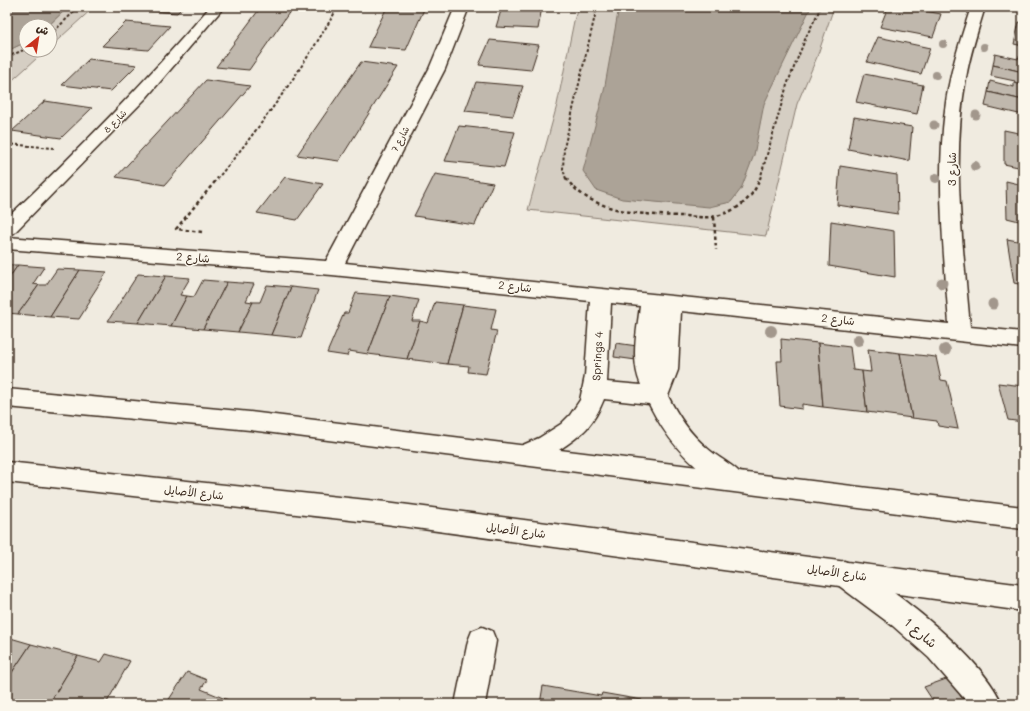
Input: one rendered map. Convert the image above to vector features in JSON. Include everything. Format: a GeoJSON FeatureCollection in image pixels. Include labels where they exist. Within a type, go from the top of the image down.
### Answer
{"type":"FeatureCollection","features":[{"type":"Feature","properties":{"kind":"street","name":"شارع 8"},"geometry":{"type":"LineString","coordinates":[[7,229],[145,91],[217,7]]}},
{"type":"Feature","properties":{"kind":"street","name":"شارع 7"},"geometry":{"type":"LineString","coordinates":[[332,268],[437,70],[462,7]]}},
{"type":"Feature","properties":{"kind":"street","name":"شارع 3"},"geometry":{"type":"LineString","coordinates":[[960,333],[951,204],[952,134],[958,77],[978,7]]}},
{"type":"Feature","properties":{"kind":"street","name":"شارع 2"},"geometry":{"type":"LineString","coordinates":[[7,243],[332,268],[661,301],[1023,340]]}},
{"type":"Feature","properties":{"kind":"street","name":"Springs 4"},"geometry":{"type":"LineString","coordinates":[[525,455],[546,446],[564,434],[579,421],[589,405],[595,389],[601,295]]}},
{"type":"Feature","properties":{"kind":"street"},"geometry":{"type":"LineString","coordinates":[[657,396],[667,370],[661,301]]}},
{"type":"Feature","properties":{"kind":"street"},"geometry":{"type":"LineString","coordinates":[[595,389],[657,396]]}},
{"type":"Feature","properties":{"kind":"street"},"geometry":{"type":"LineString","coordinates":[[657,396],[676,432],[692,450],[711,466],[734,481]]}},
{"type":"Feature","properties":{"kind":"street"},"geometry":{"type":"LineString","coordinates":[[7,398],[250,421],[1023,518]]}},
{"type":"Feature","properties":{"kind":"street","name":"شارع الأصايل"},"geometry":{"type":"LineString","coordinates":[[7,472],[386,513],[1023,598]]}},
{"type":"Feature","properties":{"kind":"street","name":"شارع 1"},"geometry":{"type":"LineString","coordinates":[[844,573],[888,603],[936,644],[987,704]]}},
{"type":"Feature","properties":{"kind":"street"},"geometry":{"type":"LineString","coordinates":[[470,704],[482,641]]}},
{"type":"Feature","properties":{"kind":"path"},"geometry":{"type":"LineString","coordinates":[[58,27],[79,7]]}},
{"type":"Feature","properties":{"kind":"path"},"geometry":{"type":"LineString","coordinates":[[207,258],[220,234],[176,229],[272,108],[306,59],[338,7]]}},
{"type":"Feature","properties":{"kind":"path"},"geometry":{"type":"LineString","coordinates":[[597,7],[564,148],[562,163],[564,176],[573,188],[588,200],[608,208],[630,212],[714,217],[747,202],[758,186],[777,115],[803,44],[821,7]]}},
{"type":"Feature","properties":{"kind":"path"},"geometry":{"type":"LineString","coordinates":[[7,57],[18,52]]}},
{"type":"Feature","properties":{"kind":"path"},"geometry":{"type":"LineString","coordinates":[[7,144],[85,152]]}},
{"type":"Feature","properties":{"kind":"path"},"geometry":{"type":"LineString","coordinates":[[714,217],[716,250]]}},
{"type":"Feature","properties":{"kind":"shaded area"},"geometry":{"type":"Polygon","coordinates":[[[7,7],[68,7],[56,18],[18,18],[18,46],[7,51],[7,7]]]}},
{"type":"Feature","properties":{"kind":"shaded area"},"geometry":{"type":"Polygon","coordinates":[[[68,7],[94,7],[58,40],[58,18],[56,18],[68,7]]]}},
{"type":"Feature","properties":{"kind":"shaded area"},"geometry":{"type":"Polygon","coordinates":[[[578,7],[834,7],[817,57],[797,104],[766,236],[528,210],[557,105],[578,7]]]}},
{"type":"Feature","properties":{"kind":"shaded area"},"geometry":{"type":"Polygon","coordinates":[[[619,7],[811,7],[764,104],[754,155],[741,189],[731,202],[709,207],[622,199],[596,190],[583,171],[604,91],[619,7]]]}},
{"type":"Feature","properties":{"kind":"shaded area"},"geometry":{"type":"Polygon","coordinates":[[[18,46],[18,58],[37,58],[7,85],[7,51],[18,46]]]}},
{"type":"Feature","properties":{"kind":"building"},"geometry":{"type":"Polygon","coordinates":[[[139,7],[183,7],[177,13],[136,10],[139,7]]]}},
{"type":"Feature","properties":{"kind":"building"},"geometry":{"type":"Polygon","coordinates":[[[261,7],[293,7],[249,70],[216,67],[261,7]]]}},
{"type":"Feature","properties":{"kind":"building"},"geometry":{"type":"Polygon","coordinates":[[[387,7],[425,7],[406,50],[368,47],[387,7]]]}},
{"type":"Feature","properties":{"kind":"building"},"geometry":{"type":"Polygon","coordinates":[[[502,7],[542,7],[538,29],[496,27],[502,7]]]}},
{"type":"Feature","properties":{"kind":"building"},"geometry":{"type":"Polygon","coordinates":[[[888,7],[904,7],[941,14],[933,37],[880,27],[888,7]]]}},
{"type":"Feature","properties":{"kind":"building"},"geometry":{"type":"Polygon","coordinates":[[[126,22],[170,26],[148,50],[102,46],[126,22]]]}},
{"type":"Feature","properties":{"kind":"building"},"geometry":{"type":"Polygon","coordinates":[[[1019,22],[1023,23],[1023,46],[1014,44],[1019,22]]]}},
{"type":"Feature","properties":{"kind":"building"},"geometry":{"type":"Polygon","coordinates":[[[878,37],[930,48],[921,74],[867,62],[878,37]]]}},
{"type":"Feature","properties":{"kind":"building"},"geometry":{"type":"Polygon","coordinates":[[[490,40],[539,45],[531,70],[479,65],[490,40]]]}},
{"type":"Feature","properties":{"kind":"building"},"geometry":{"type":"Polygon","coordinates":[[[995,54],[1018,59],[1018,57],[1023,58],[1023,72],[993,65],[995,54]]]}},
{"type":"Feature","properties":{"kind":"building"},"geometry":{"type":"Polygon","coordinates":[[[89,59],[137,65],[111,91],[62,85],[89,59]]]}},
{"type":"Feature","properties":{"kind":"building"},"geometry":{"type":"Polygon","coordinates":[[[361,62],[398,67],[339,161],[297,155],[361,62]]]}},
{"type":"Feature","properties":{"kind":"building"},"geometry":{"type":"Polygon","coordinates":[[[993,65],[1023,72],[1023,85],[1014,83],[1015,81],[991,76],[993,65]]]}},
{"type":"Feature","properties":{"kind":"building"},"geometry":{"type":"Polygon","coordinates":[[[864,74],[923,85],[917,114],[856,102],[864,74]]]}},
{"type":"Feature","properties":{"kind":"building"},"geometry":{"type":"Polygon","coordinates":[[[206,80],[250,86],[165,185],[116,177],[206,80]]]}},
{"type":"Feature","properties":{"kind":"building"},"geometry":{"type":"Polygon","coordinates":[[[990,81],[1014,87],[1014,83],[1023,85],[1023,100],[988,92],[990,81]]]}},
{"type":"Feature","properties":{"kind":"building"},"geometry":{"type":"Polygon","coordinates":[[[476,82],[523,86],[513,116],[465,111],[476,82]]]}},
{"type":"Feature","properties":{"kind":"building"},"geometry":{"type":"Polygon","coordinates":[[[988,92],[1023,100],[1023,115],[985,106],[988,92]]]}},
{"type":"Feature","properties":{"kind":"building"},"geometry":{"type":"Polygon","coordinates":[[[45,101],[92,108],[61,138],[12,131],[45,101]]]}},
{"type":"Feature","properties":{"kind":"building"},"geometry":{"type":"Polygon","coordinates":[[[854,117],[912,127],[909,161],[848,149],[854,117]]]}},
{"type":"Feature","properties":{"kind":"building"},"geometry":{"type":"Polygon","coordinates":[[[459,126],[515,132],[504,167],[445,161],[459,126]]]}},
{"type":"Feature","properties":{"kind":"building"},"geometry":{"type":"Polygon","coordinates":[[[1004,130],[1023,134],[1023,168],[1004,164],[1004,130]]]}},
{"type":"Feature","properties":{"kind":"building"},"geometry":{"type":"Polygon","coordinates":[[[840,166],[897,175],[898,214],[837,205],[840,166]]]}},
{"type":"Feature","properties":{"kind":"building"},"geometry":{"type":"Polygon","coordinates":[[[435,174],[493,183],[475,225],[414,216],[435,174]]]}},
{"type":"Feature","properties":{"kind":"building"},"geometry":{"type":"Polygon","coordinates":[[[285,177],[323,184],[297,220],[257,213],[285,177]]]}},
{"type":"Feature","properties":{"kind":"building"},"geometry":{"type":"Polygon","coordinates":[[[1006,181],[1023,185],[1023,222],[1007,218],[1006,181]]]}},
{"type":"Feature","properties":{"kind":"building"},"geometry":{"type":"Polygon","coordinates":[[[831,221],[894,231],[895,277],[829,266],[831,221]]]}},
{"type":"Feature","properties":{"kind":"building"},"geometry":{"type":"Polygon","coordinates":[[[1007,239],[1023,242],[1023,285],[1014,283],[1007,239]]]}},
{"type":"Feature","properties":{"kind":"building"},"geometry":{"type":"Polygon","coordinates":[[[7,265],[18,265],[7,281],[7,265]]]}},
{"type":"Feature","properties":{"kind":"building"},"geometry":{"type":"Polygon","coordinates":[[[18,265],[44,267],[33,284],[39,285],[18,314],[7,313],[7,281],[18,265]]]}},
{"type":"Feature","properties":{"kind":"building"},"geometry":{"type":"Polygon","coordinates":[[[57,269],[80,270],[50,317],[18,314],[39,285],[46,285],[57,269]]]}},
{"type":"Feature","properties":{"kind":"building"},"geometry":{"type":"Polygon","coordinates":[[[80,270],[107,272],[79,319],[50,317],[80,270]]]}},
{"type":"Feature","properties":{"kind":"building"},"geometry":{"type":"Polygon","coordinates":[[[138,274],[166,276],[138,323],[108,321],[138,274]]]}},
{"type":"Feature","properties":{"kind":"building"},"geometry":{"type":"Polygon","coordinates":[[[166,276],[190,278],[180,295],[187,296],[171,326],[138,323],[166,276]]]}},
{"type":"Feature","properties":{"kind":"building"},"geometry":{"type":"Polygon","coordinates":[[[203,280],[227,282],[203,329],[171,326],[187,296],[194,297],[203,280]]]}},
{"type":"Feature","properties":{"kind":"building"},"geometry":{"type":"Polygon","coordinates":[[[227,282],[254,284],[246,301],[253,302],[238,332],[203,329],[227,282]]]}},
{"type":"Feature","properties":{"kind":"building"},"geometry":{"type":"Polygon","coordinates":[[[267,285],[291,287],[271,335],[238,332],[253,302],[260,302],[267,285]]]}},
{"type":"Feature","properties":{"kind":"building"},"geometry":{"type":"Polygon","coordinates":[[[291,287],[318,290],[301,338],[271,335],[291,287]]]}},
{"type":"Feature","properties":{"kind":"building"},"geometry":{"type":"Polygon","coordinates":[[[356,293],[390,296],[368,354],[349,351],[347,356],[327,353],[344,313],[348,313],[356,293]]]}},
{"type":"Feature","properties":{"kind":"building"},"geometry":{"type":"Polygon","coordinates":[[[390,296],[419,300],[412,321],[420,321],[407,359],[368,354],[390,296]]]}},
{"type":"Feature","properties":{"kind":"building"},"geometry":{"type":"Polygon","coordinates":[[[435,302],[463,305],[447,364],[407,359],[420,321],[428,323],[435,302]]]}},
{"type":"Feature","properties":{"kind":"building"},"geometry":{"type":"Polygon","coordinates":[[[463,305],[496,309],[491,330],[497,331],[486,374],[468,372],[469,366],[447,364],[463,305]]]}},
{"type":"Feature","properties":{"kind":"building"},"geometry":{"type":"Polygon","coordinates":[[[781,339],[818,343],[823,407],[802,404],[802,409],[780,406],[777,361],[782,361],[781,339]]]}},
{"type":"Feature","properties":{"kind":"building"},"geometry":{"type":"Polygon","coordinates":[[[616,343],[637,346],[636,360],[614,357],[616,343]]]}},
{"type":"Feature","properties":{"kind":"building"},"geometry":{"type":"Polygon","coordinates":[[[818,343],[850,347],[853,370],[862,371],[867,412],[823,407],[818,343]]]}},
{"type":"Feature","properties":{"kind":"building"},"geometry":{"type":"Polygon","coordinates":[[[868,349],[900,353],[912,418],[867,412],[862,371],[871,372],[868,349]]]}},
{"type":"Feature","properties":{"kind":"building"},"geometry":{"type":"Polygon","coordinates":[[[900,353],[936,357],[941,380],[947,381],[958,429],[938,426],[937,421],[912,418],[900,353]]]}},
{"type":"Feature","properties":{"kind":"building"},"geometry":{"type":"Polygon","coordinates":[[[998,383],[1023,386],[1023,422],[1008,420],[998,383]]]}},
{"type":"Feature","properties":{"kind":"building"},"geometry":{"type":"Polygon","coordinates":[[[7,637],[31,644],[7,680],[7,637]]]}},
{"type":"Feature","properties":{"kind":"building"},"geometry":{"type":"Polygon","coordinates":[[[31,644],[78,656],[49,704],[7,704],[7,680],[31,644]]]}},
{"type":"Feature","properties":{"kind":"building"},"geometry":{"type":"Polygon","coordinates":[[[106,654],[130,661],[106,704],[49,704],[78,656],[101,662],[106,654]]]}},
{"type":"Feature","properties":{"kind":"building"},"geometry":{"type":"Polygon","coordinates":[[[187,672],[207,680],[201,689],[228,700],[226,704],[166,704],[187,672]]]}},
{"type":"Feature","properties":{"kind":"building"},"geometry":{"type":"Polygon","coordinates":[[[949,678],[965,703],[935,704],[924,687],[949,678]]]}},
{"type":"Feature","properties":{"kind":"building"},"geometry":{"type":"Polygon","coordinates":[[[543,686],[601,696],[602,693],[642,700],[641,704],[540,704],[543,686]]]}}]}
